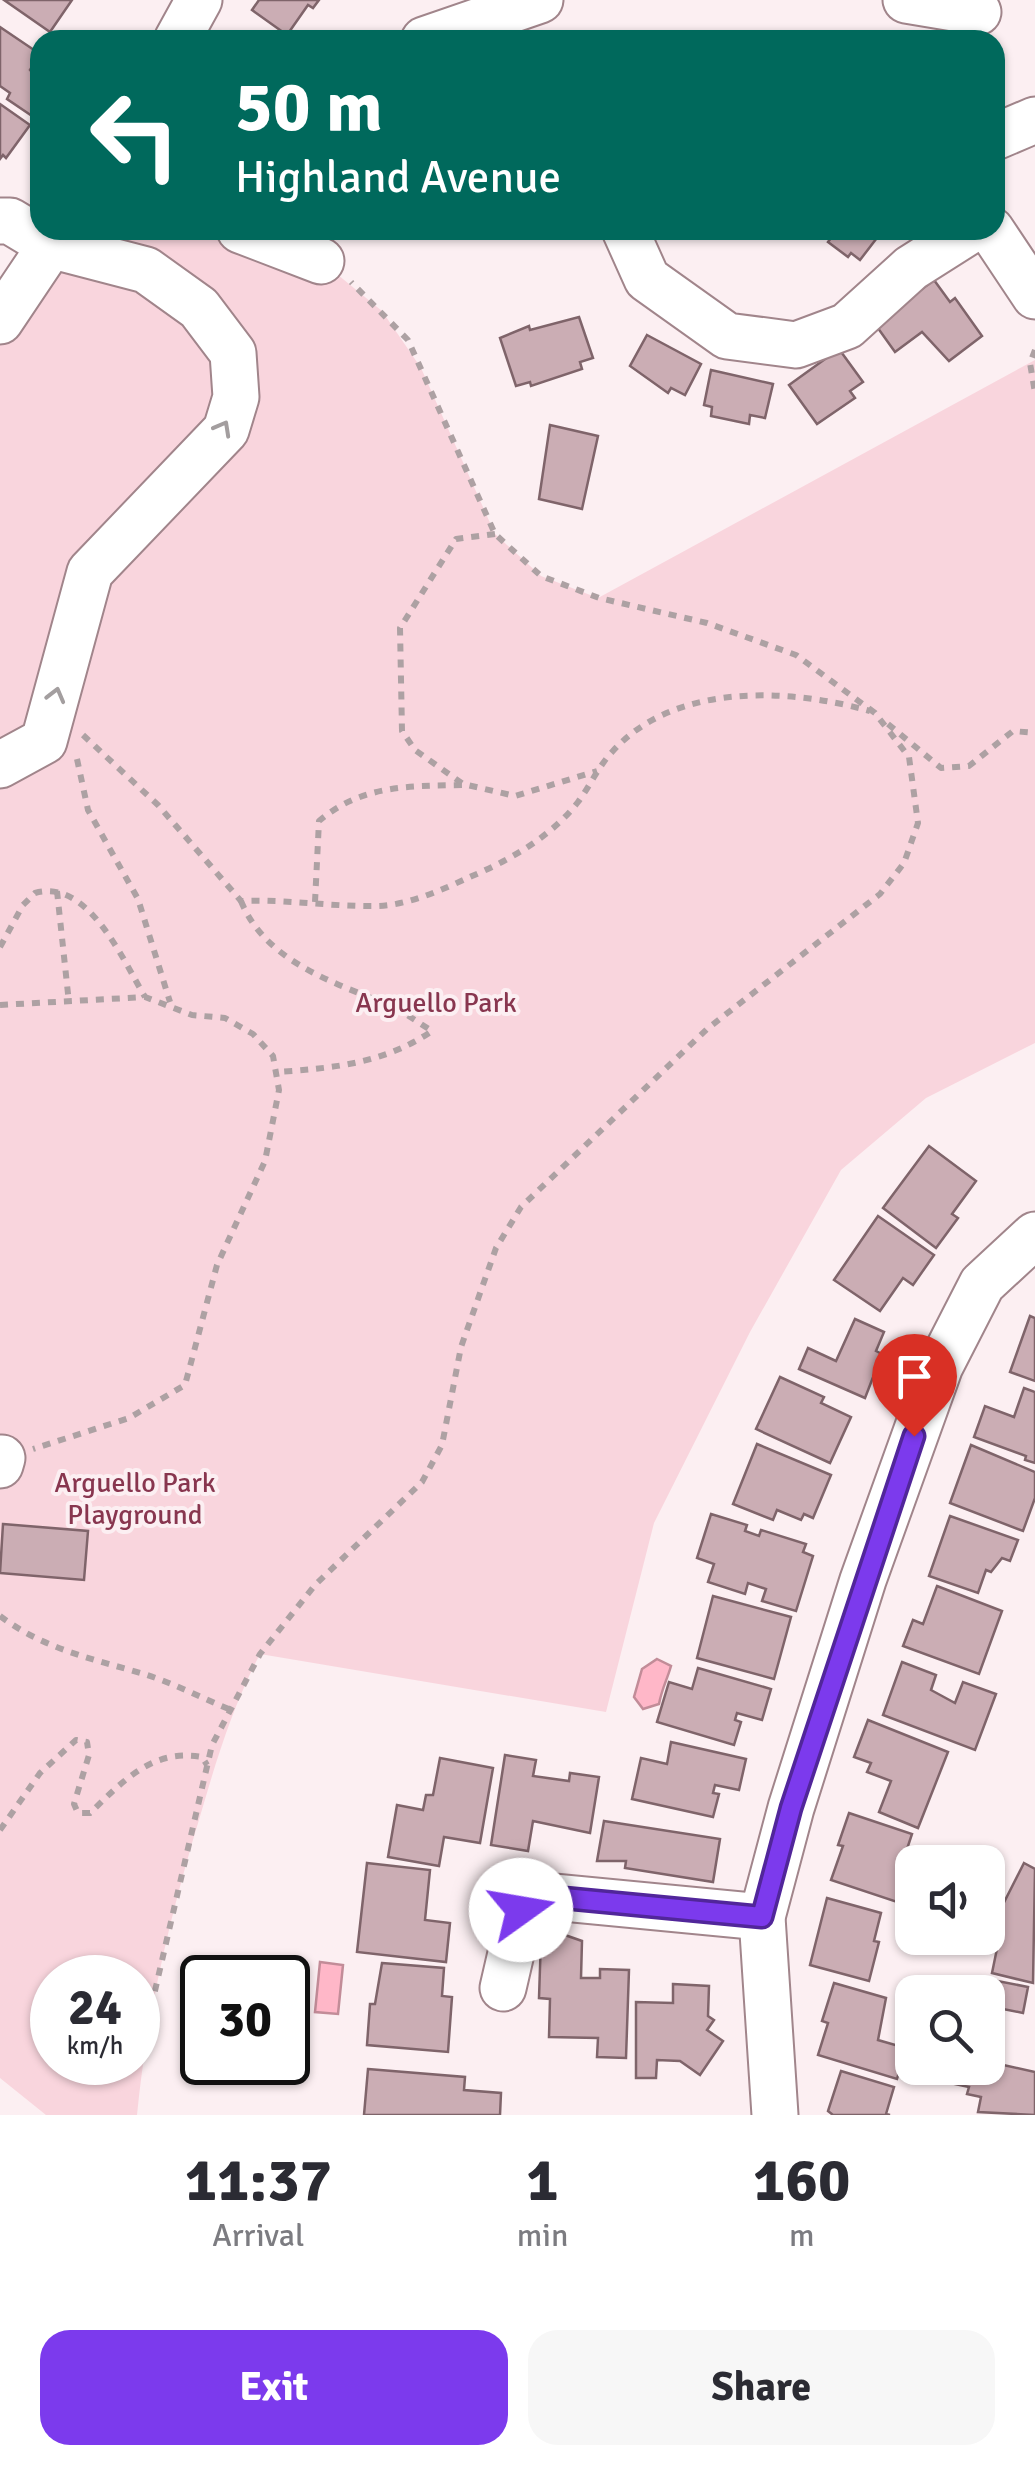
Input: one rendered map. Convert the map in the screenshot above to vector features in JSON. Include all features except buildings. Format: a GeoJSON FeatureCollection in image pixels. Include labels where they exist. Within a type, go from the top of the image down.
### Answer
{"type":"FeatureCollection","features":[{"type":"Feature","properties":{"kind":"street"},"geometry":{"type":"LineString","coordinates":[[182,30],[199,0]]}},
{"type":"Feature","properties":{"kind":"street"},"geometry":{"type":"LineString","coordinates":[[453,30],[540,0]]}},
{"type":"Feature","properties":{"kind":"street"},"geometry":{"type":"LineString","coordinates":[[906,0],[977,17]]}},
{"type":"Feature","properties":{"kind":"street"},"geometry":{"type":"LineString","coordinates":[[1005,133],[1035,120]]}},
{"type":"Feature","properties":{"kind":"street"},"geometry":{"type":"LineString","coordinates":[[0,221],[30,229]]}},
{"type":"Feature","properties":{"kind":"street"},"geometry":{"type":"LineString","coordinates":[[0,321],[54,240]]}},
{"type":"Feature","properties":{"kind":"street"},"geometry":{"type":"LineString","coordinates":[[0,765],[44,741],[90,572],[226,430],[236,398],[233,353],[199,308],[146,270],[61,240]]}},
{"type":"Feature","properties":{"kind":"street"},"geometry":{"type":"LineString","coordinates":[[266,240],[321,261]]}},
{"type":"Feature","properties":{"kind":"street"},"geometry":{"type":"LineString","coordinates":[[630,240],[648,279],[727,336],[796,345],[847,326],[911,268],[955,240]]}},
{"type":"Feature","properties":{"kind":"street"},"geometry":{"type":"LineString","coordinates":[[998,240],[1035,296]]}},
{"type":"Feature","properties":{"kind":"street"},"geometry":{"type":"LineString","coordinates":[[774,2115],[762,1917],[791,1808],[863,1580],[940,1366],[982,1284],[1035,1235]]}},
{"type":"Feature","properties":{"kind":"street"},"geometry":{"type":"LineString","coordinates":[[503,1988],[521,1910],[543,1896],[762,1917]]}},
{"type":"Feature","properties":{"kind":"path"},"geometry":{"type":"LineString","coordinates":[[321,261],[362,289],[408,340],[495,534],[541,576],[598,598],[707,623],[796,655],[941,768],[968,766],[1013,732],[1035,733]]}},
{"type":"Feature","properties":{"kind":"path"},"geometry":{"type":"LineString","coordinates":[[1035,350],[1030,363],[1035,393]]}},
{"type":"Feature","properties":{"kind":"path"},"geometry":{"type":"LineString","coordinates":[[463,784],[415,750],[402,731],[400,628],[456,539],[495,534]]}},
{"type":"Feature","properties":{"kind":"path"},"geometry":{"type":"LineString","coordinates":[[160,1969],[212,1745],[260,1654],[315,1585],[422,1482],[442,1445],[461,1347],[484,1281],[496,1248],[521,1207],[707,1029],[880,894],[904,863],[918,823],[918,803],[909,757],[875,713],[802,696],[683,706],[650,720],[614,749],[577,804],[534,844],[474,876],[419,897],[380,906],[240,901]]}},
{"type":"Feature","properties":{"kind":"path"},"geometry":{"type":"LineString","coordinates":[[75,738],[75,727],[158,805],[240,901],[249,922],[268,942],[304,969],[388,1004],[432,1031],[401,1052],[337,1068],[278,1072]]}},
{"type":"Feature","properties":{"kind":"path"},"geometry":{"type":"LineString","coordinates":[[75,748],[88,810],[138,899],[170,1004]]}},
{"type":"Feature","properties":{"kind":"path"},"geometry":{"type":"LineString","coordinates":[[314,902],[318,821],[337,805],[366,792],[463,784],[515,796],[597,771]]}},
{"type":"Feature","properties":{"kind":"path"},"geometry":{"type":"LineString","coordinates":[[0,946],[23,905],[35,893],[57,891],[91,912],[145,997]]}},
{"type":"Feature","properties":{"kind":"path"},"geometry":{"type":"LineString","coordinates":[[57,891],[69,1003]]}},
{"type":"Feature","properties":{"kind":"path"},"geometry":{"type":"LineString","coordinates":[[0,1005],[145,997],[192,1015],[224,1018],[253,1034],[273,1056],[278,1072],[276,1116],[265,1161],[217,1265],[185,1385],[129,1418],[1,1462]]}},
{"type":"Feature","properties":{"kind":"path"},"geometry":{"type":"LineString","coordinates":[[0,1616],[24,1635],[147,1675],[230,1710]]}},
{"type":"Feature","properties":{"kind":"path"},"geometry":{"type":"LineString","coordinates":[[0,1830],[40,1772],[76,1740],[87,1742],[89,1756],[74,1804],[78,1813],[90,1813],[147,1763],[182,1754],[202,1758],[207,1766]]}},
{"type":"Feature","properties":{"kind":"green space","name":"Arguello Park"},"geometry":{"type":"Polygon","coordinates":[[[55,240],[265,240],[321,261],[382,311],[421,368],[495,534],[541,576],[598,598],[1035,360],[1035,1043],[926,1098],[841,1170],[750,1332],[654,1523],[606,1712],[260,1654],[226,1732],[180,1887],[160,1972],[160,1955],[30,1955],[30,2085],[140,2085],[137,2115],[46,2115],[0,2078],[0,333],[55,240]]]}},
{"type":"Feature","properties":{"kind":"shaded area"},"geometry":{"type":"Polygon","coordinates":[[[657,1659],[671,1666],[659,1704],[643,1709],[634,1697],[642,1669],[657,1659]]]}},
{"type":"Feature","properties":{"kind":"shaded area"},"geometry":{"type":"Polygon","coordinates":[[[320,1962],[343,1965],[338,2014],[315,2012],[320,1962]]]}},
{"type":"Feature","properties":{"kind":"route"},"geometry":{"type":"LineString","coordinates":[[521,1910],[543,1896],[762,1917],[791,1808],[863,1580],[914,1436]]}},
{"type":"Feature","properties":{"kind":"park label","name":"Arguello Park Playground"},"geometry":{"type":"Point","coordinates":[135,1498]}}]}
